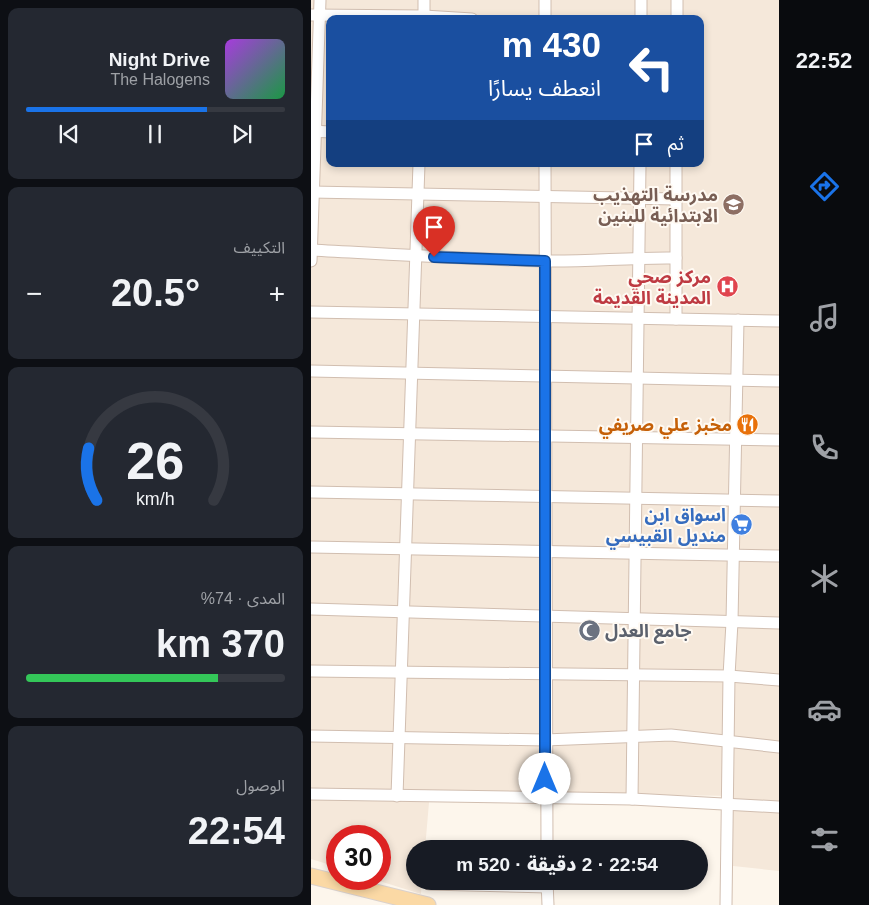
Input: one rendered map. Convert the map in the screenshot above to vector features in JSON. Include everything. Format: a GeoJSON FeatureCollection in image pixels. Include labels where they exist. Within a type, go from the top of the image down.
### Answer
{"type":"FeatureCollection","features":[{"type":"Feature","properties":{"kind":"main road"},"geometry":{"type":"LineString","coordinates":[[311,876],[428,905]]}},
{"type":"Feature","properties":{"kind":"main road"},"geometry":{"type":"LineString","coordinates":[[311,885],[342,895],[389,905]]}},
{"type":"Feature","properties":{"kind":"street"},"geometry":{"type":"LineString","coordinates":[[311,261],[315,15],[320,0]]}},
{"type":"Feature","properties":{"kind":"street"},"geometry":{"type":"LineString","coordinates":[[424,0],[424,15]]}},
{"type":"Feature","properties":{"kind":"street"},"geometry":{"type":"LineString","coordinates":[[545,0],[545,15]]}},
{"type":"Feature","properties":{"kind":"street"},"geometry":{"type":"LineString","coordinates":[[641,0],[641,15]]}},
{"type":"Feature","properties":{"kind":"street"},"geometry":{"type":"LineString","coordinates":[[677,0],[677,15]]}},
{"type":"Feature","properties":{"kind":"street"},"geometry":{"type":"LineString","coordinates":[[313,131],[326,132]]}},
{"type":"Feature","properties":{"kind":"street"},"geometry":{"type":"LineString","coordinates":[[397,796],[419,167]]}},
{"type":"Feature","properties":{"kind":"street"},"geometry":{"type":"LineString","coordinates":[[545,167],[545,798],[547,840]]}},
{"type":"Feature","properties":{"kind":"street"},"geometry":{"type":"LineString","coordinates":[[632,799],[640,167]]}},
{"type":"Feature","properties":{"kind":"street"},"geometry":{"type":"LineString","coordinates":[[676,167],[676,319]]}},
{"type":"Feature","properties":{"kind":"street"},"geometry":{"type":"LineString","coordinates":[[312,192],[676,199]]}},
{"type":"Feature","properties":{"kind":"street"},"geometry":{"type":"LineString","coordinates":[[311,250],[545,261],[639,257],[676,258]]}},
{"type":"Feature","properties":{"kind":"street"},"geometry":{"type":"LineString","coordinates":[[311,312],[779,321]]}},
{"type":"Feature","properties":{"kind":"street"},"geometry":{"type":"LineString","coordinates":[[726,905],[729,676],[732,622],[738,320]]}},
{"type":"Feature","properties":{"kind":"street"},"geometry":{"type":"LineString","coordinates":[[311,371],[779,381]]}},
{"type":"Feature","properties":{"kind":"street"},"geometry":{"type":"LineString","coordinates":[[311,432],[779,440]]}},
{"type":"Feature","properties":{"kind":"street"},"geometry":{"type":"LineString","coordinates":[[311,492],[779,501]]}},
{"type":"Feature","properties":{"kind":"street"},"geometry":{"type":"LineString","coordinates":[[311,547],[779,556]]}},
{"type":"Feature","properties":{"kind":"street"},"geometry":{"type":"LineString","coordinates":[[311,609],[779,623]]}},
{"type":"Feature","properties":{"kind":"street"},"geometry":{"type":"LineString","coordinates":[[311,671],[634,674],[729,676],[779,680]]}},
{"type":"Feature","properties":{"kind":"street"},"geometry":{"type":"LineString","coordinates":[[311,736],[545,740],[671,736],[779,747]]}},
{"type":"Feature","properties":{"kind":"street"},"geometry":{"type":"LineString","coordinates":[[311,794],[632,799],[779,808]]}},
{"type":"Feature","properties":{"kind":"street"},"geometry":{"type":"LineString","coordinates":[[548,890],[548,905]]}},
{"type":"Feature","properties":{"kind":"shaded area"},"geometry":{"type":"Polygon","coordinates":[[[311,0],[779,0],[779,871],[733,866],[733,796],[430,791],[426,840],[406,840],[406,889],[391,885],[391,825],[326,825],[326,864],[311,859],[311,0]]]}},
{"type":"Feature","properties":{"kind":"shaded area"},"geometry":{"type":"Polygon","coordinates":[[[408,890],[421,890],[421,894],[408,890]]]}},
{"type":"Feature","properties":{"kind":"place","name":"مدرسة التهذيب الابتدائية للبنين"},"geometry":{"type":"Point","coordinates":[734,205]}},
{"type":"Feature","properties":{"kind":"place","name":"مركز صحي المدينة القديمة"},"geometry":{"type":"Point","coordinates":[727,287]}},
{"type":"Feature","properties":{"kind":"place","name":"مخبز علي صريفي"},"geometry":{"type":"Point","coordinates":[748,425]}},
{"type":"Feature","properties":{"kind":"place","name":"اسواق ابن منديل القبيسي"},"geometry":{"type":"Point","coordinates":[742,525]}},
{"type":"Feature","properties":{"kind":"place","name":"جامع العدل"},"geometry":{"type":"Point","coordinates":[589,631]}},
{"type":"Feature","properties":{"kind":"route"},"geometry":{"type":"LineString","coordinates":[[434,257],[545,261],[545,779]]}}]}
